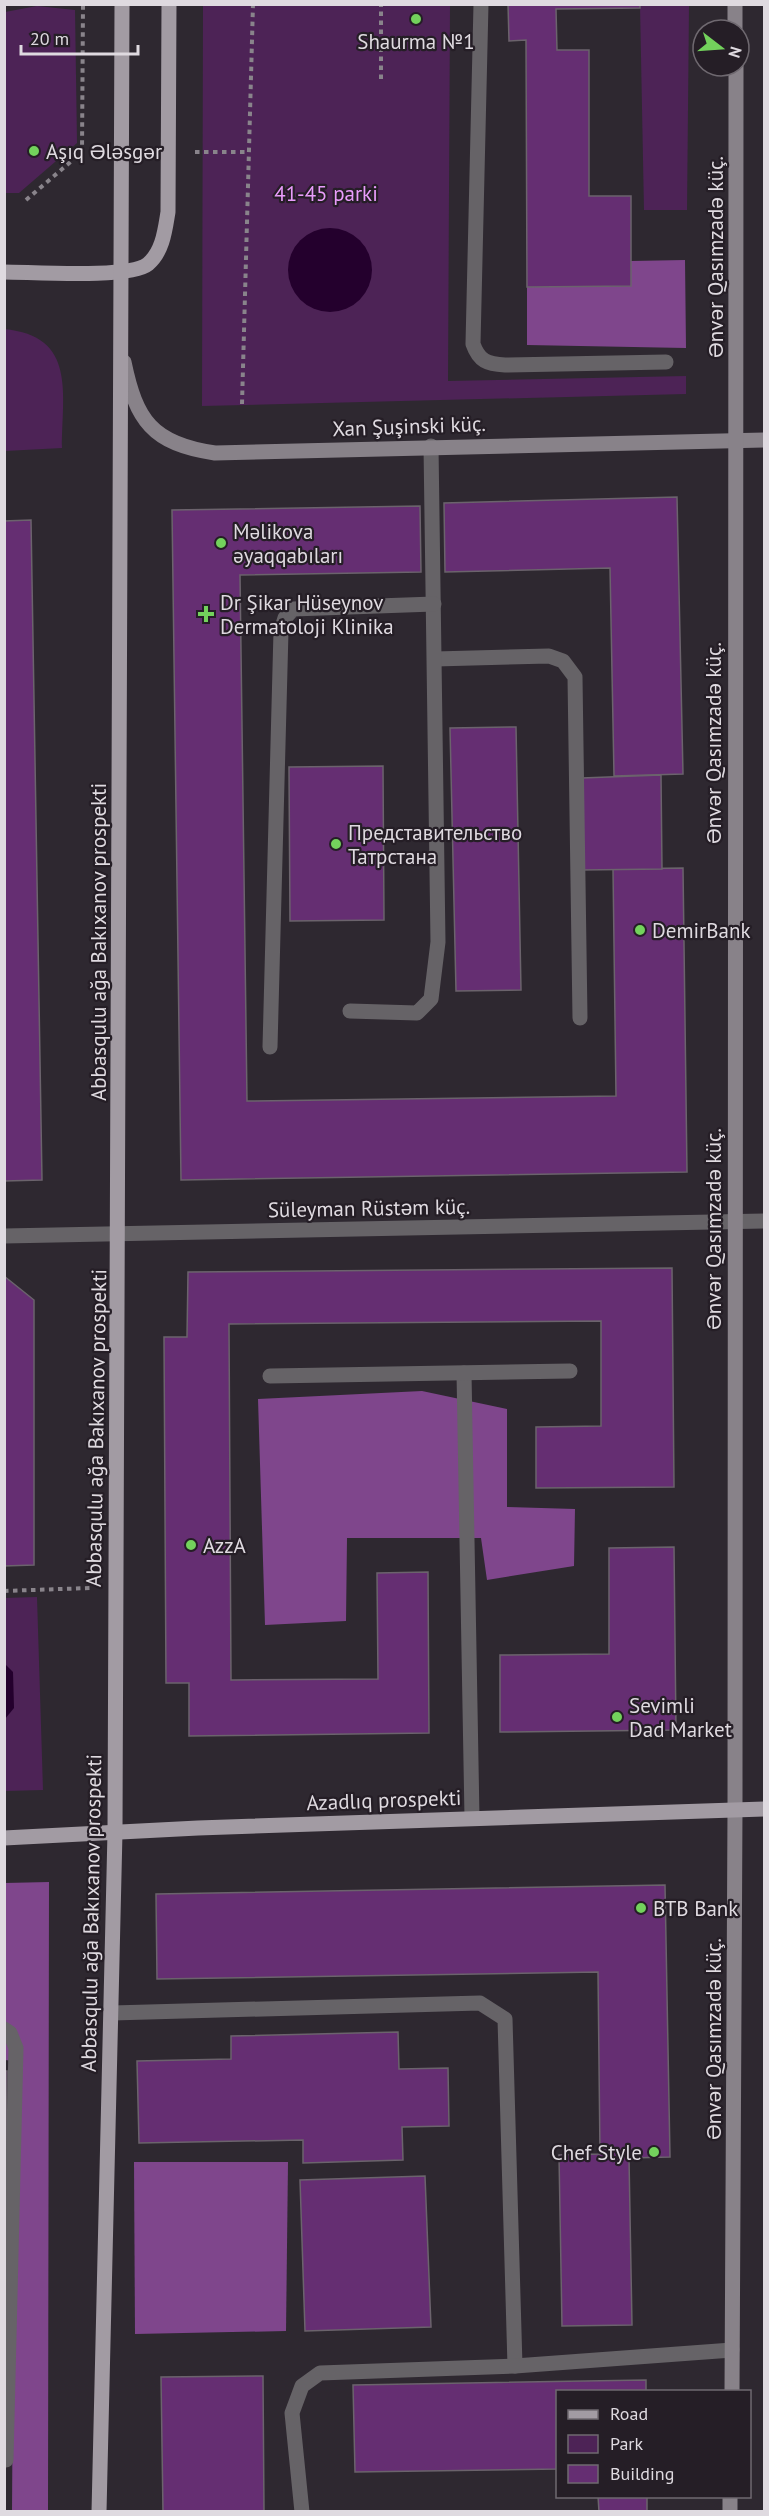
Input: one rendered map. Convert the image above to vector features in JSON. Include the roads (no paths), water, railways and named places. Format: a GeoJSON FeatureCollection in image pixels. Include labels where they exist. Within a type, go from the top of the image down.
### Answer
{"type":"FeatureCollection","features":[{"type":"Feature","properties":{"kind":"main road"},"geometry":{"type":"LineString","coordinates":[[120,272],[122,4]]}},
{"type":"Feature","properties":{"kind":"main road"},"geometry":{"type":"LineString","coordinates":[[4,272],[120,272],[142,268],[158,251],[165,233],[168,212],[169,4]]}},
{"type":"Feature","properties":{"kind":"main road","name":"Ənvər Qasımzadə küç."},"geometry":{"type":"LineString","coordinates":[[732,2390],[735,1810],[733,1222],[735,78]]}},
{"type":"Feature","properties":{"kind":"main road","name":"Abbasqulu ağa Bakıxanov prospekti"},"geometry":{"type":"LineString","coordinates":[[99,2511],[115,1832],[119,1233],[120,272]]}},
{"type":"Feature","properties":{"kind":"main road","name":"Xan Şuşinski küç."},"geometry":{"type":"LineString","coordinates":[[120,344],[131,396],[139,414],[161,436],[184,446],[205,451],[235,453],[431,446],[765,440]]}},
{"type":"Feature","properties":{"kind":"main road","name":"Azadlıq prospekti"},"geometry":{"type":"LineString","coordinates":[[4,1838],[472,1818],[765,1809]]}},
{"type":"Feature","properties":{"kind":"street"},"geometry":{"type":"LineString","coordinates":[[481,4],[473,344],[478,357],[489,364],[505,365],[666,362]]}},
{"type":"Feature","properties":{"kind":"street"},"geometry":{"type":"LineString","coordinates":[[350,1011],[417,1013],[431,999],[438,942],[431,446]]}},
{"type":"Feature","properties":{"kind":"street"},"geometry":{"type":"LineString","coordinates":[[270,1047],[281,631],[285,618],[293,609],[434,604]]}},
{"type":"Feature","properties":{"kind":"street"},"geometry":{"type":"LineString","coordinates":[[435,659],[549,656],[563,661],[575,677],[580,1018]]}},
{"type":"Feature","properties":{"kind":"street","name":"Süleyman Rüstəm küç."},"geometry":{"type":"LineString","coordinates":[[4,1236],[765,1221]]}},
{"type":"Feature","properties":{"kind":"street"},"geometry":{"type":"LineString","coordinates":[[270,1376],[570,1371]]}},
{"type":"Feature","properties":{"kind":"street"},"geometry":{"type":"LineString","coordinates":[[464,1373],[472,1818]]}},
{"type":"Feature","properties":{"kind":"street"},"geometry":{"type":"LineString","coordinates":[[112,2013],[480,2003],[505,2019],[515,2366]]}},
{"type":"Feature","properties":{"kind":"street"},"geometry":{"type":"LineString","coordinates":[[4,2029],[10,2034],[16,2048],[6,2460]]}},
{"type":"Feature","properties":{"kind":"street"},"geometry":{"type":"LineString","coordinates":[[302,2511],[292,2413],[302,2386],[320,2373],[515,2366],[732,2350]]}},
{"type":"Feature","properties":{"kind":"place","name":"Shaurma №1"},"geometry":{"type":"Point","coordinates":[416,19]}},
{"type":"Feature","properties":{"kind":"place","name":"Aşıq Ələsgər"},"geometry":{"type":"Point","coordinates":[34,151]}},
{"type":"Feature","properties":{"kind":"place","name":"Mәlikova әyaqqabıları"},"geometry":{"type":"Point","coordinates":[221,543]}},
{"type":"Feature","properties":{"kind":"place","name":"Dr Şikar Hüseynov Dermatoloji Klinika"},"geometry":{"type":"Point","coordinates":[206,614]}},
{"type":"Feature","properties":{"kind":"place","name":"Представительство Татрстана"},"geometry":{"type":"Point","coordinates":[336,844]}},
{"type":"Feature","properties":{"kind":"place","name":"DemirBank"},"geometry":{"type":"Point","coordinates":[640,930]}},
{"type":"Feature","properties":{"kind":"place","name":"AzzA"},"geometry":{"type":"Point","coordinates":[191,1545]}},
{"type":"Feature","properties":{"kind":"place","name":"Sevimli Dad Market"},"geometry":{"type":"Point","coordinates":[617,1717]}},
{"type":"Feature","properties":{"kind":"place","name":"BTB Bank"},"geometry":{"type":"Point","coordinates":[641,1908]}},
{"type":"Feature","properties":{"kind":"place","name":"Chef Style"},"geometry":{"type":"Point","coordinates":[654,2152]}},
{"type":"Feature","properties":{"kind":"park label","name":"41-45 parki"},"geometry":{"type":"Point","coordinates":[326,193]}}]}
